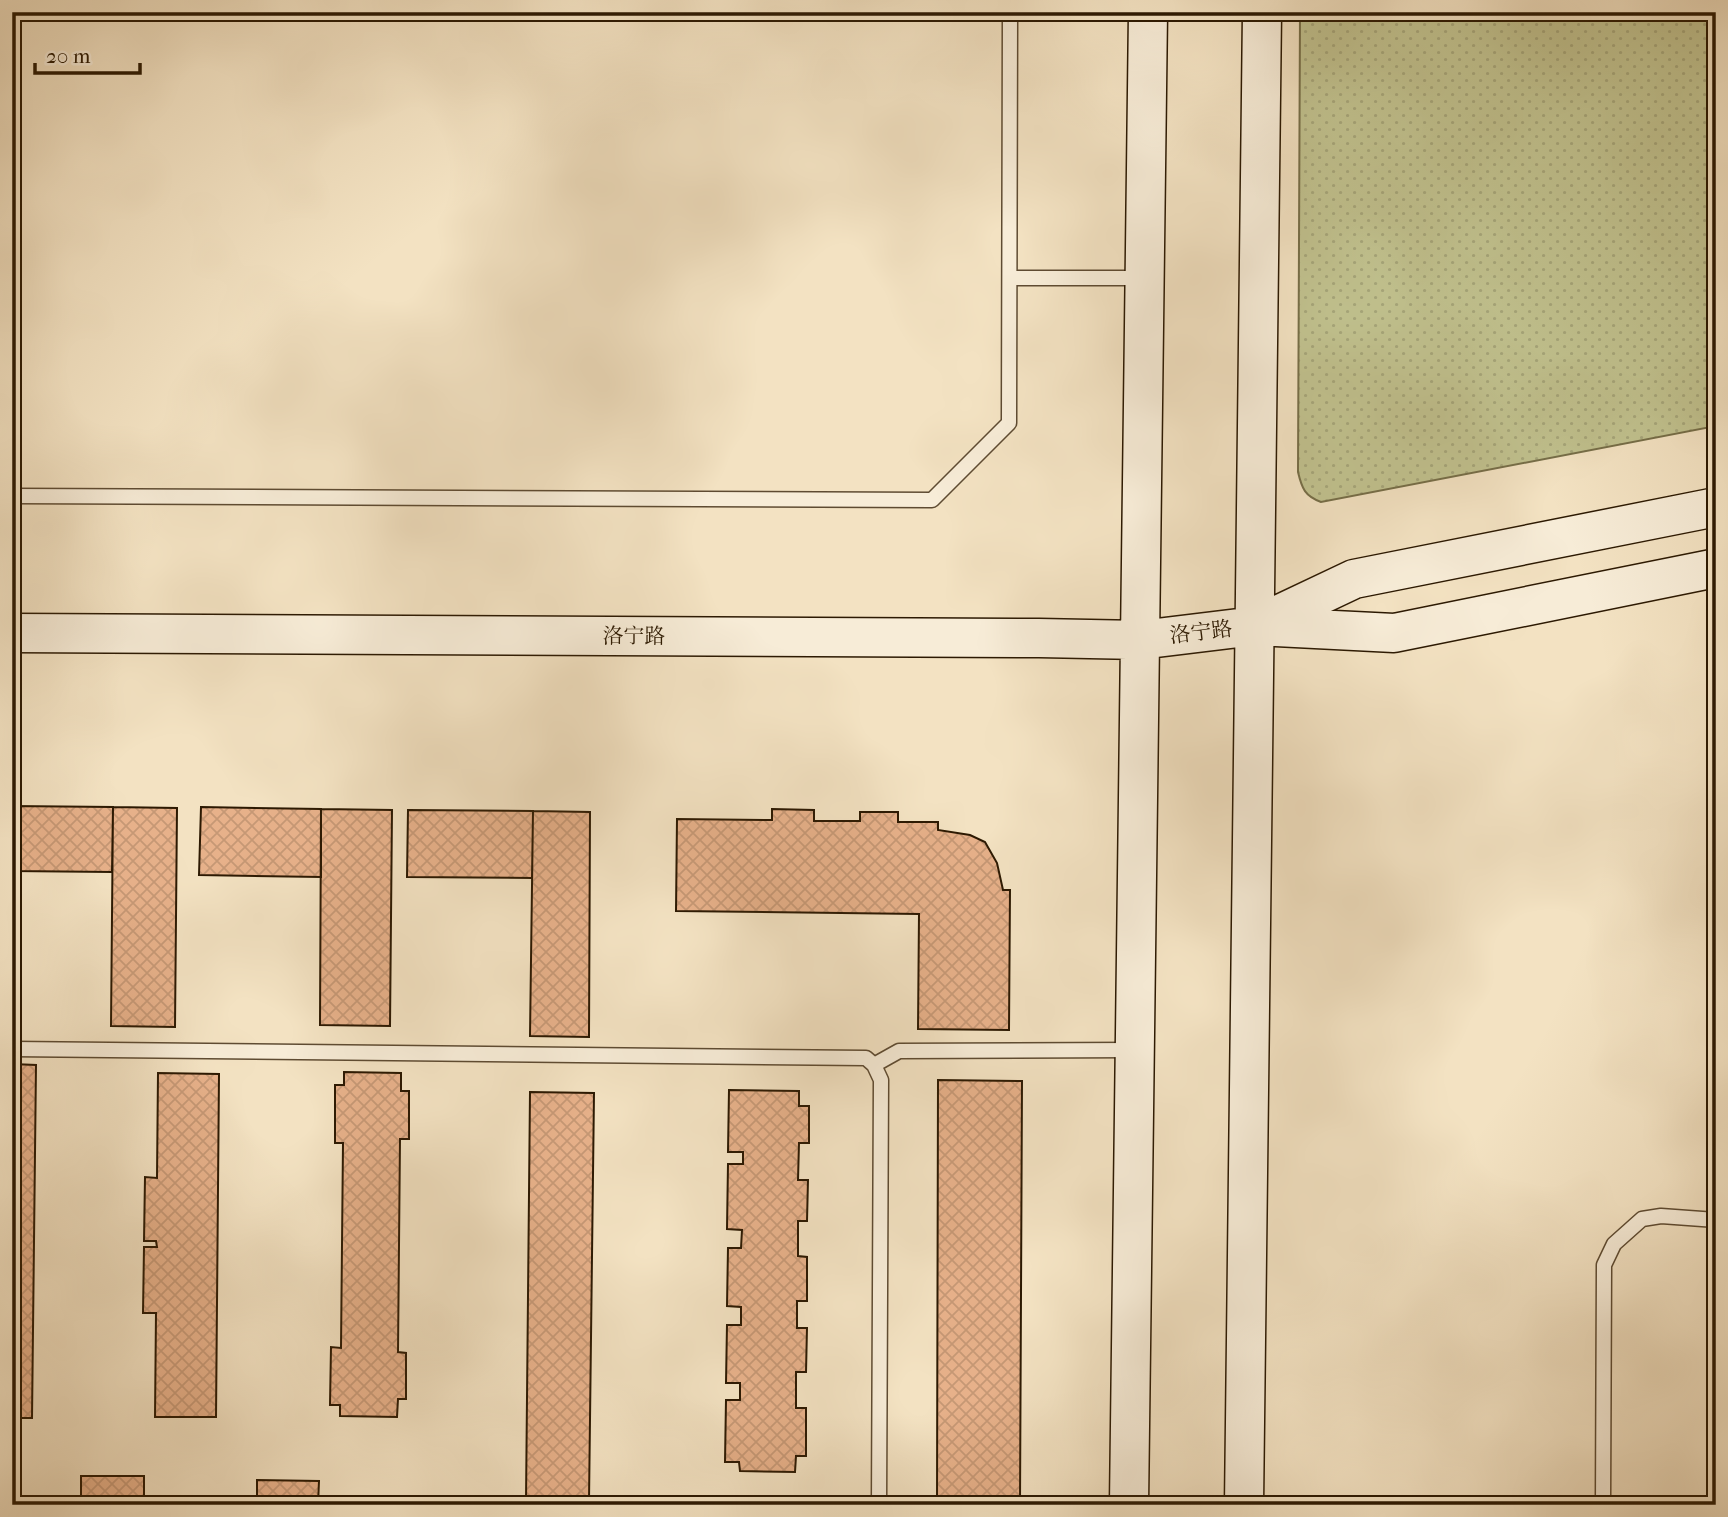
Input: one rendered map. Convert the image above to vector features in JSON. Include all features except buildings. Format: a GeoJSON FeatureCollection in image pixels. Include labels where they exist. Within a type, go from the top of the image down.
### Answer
{"type":"FeatureCollection","features":[{"type":"Feature","properties":{"kind":"main road"},"geometry":{"type":"LineString","coordinates":[[1129,1505],[1148,12]]}},
{"type":"Feature","properties":{"kind":"main road"},"geometry":{"type":"LineString","coordinates":[[1244,1505],[1262,12]]}},
{"type":"Feature","properties":{"kind":"main road"},"geometry":{"type":"LineString","coordinates":[[1255,626],[1354,579],[1716,507]]}},
{"type":"Feature","properties":{"kind":"main road"},"geometry":{"type":"LineString","coordinates":[[1255,626],[1394,633],[1716,568]]}},
{"type":"Feature","properties":{"kind":"main road","name":"洛宁路"},"geometry":{"type":"LineString","coordinates":[[12,633],[1140,640],[1255,626]]}},
{"type":"Feature","properties":{"kind":"lane"},"geometry":{"type":"LineString","coordinates":[[12,496],[932,500],[1009,423],[1010,12]]}},
{"type":"Feature","properties":{"kind":"lane"},"geometry":{"type":"LineString","coordinates":[[1010,278],[1144,278]]}},
{"type":"Feature","properties":{"kind":"lane"},"geometry":{"type":"LineString","coordinates":[[12,1049],[866,1058],[874,1065],[881,1080],[879,1505]]}},
{"type":"Feature","properties":{"kind":"lane"},"geometry":{"type":"LineString","coordinates":[[874,1065],[899,1051],[1135,1050]]}},
{"type":"Feature","properties":{"kind":"lane"},"geometry":{"type":"LineString","coordinates":[[1603,1505],[1604,1265],[1614,1244],[1642,1219],[1661,1216],[1716,1220]]}},
{"type":"Feature","properties":{"kind":"green space"},"geometry":{"type":"Polygon","coordinates":[[[1300,12],[1716,12],[1716,426],[1321,502],[1311,497],[1303,487],[1298,472],[1300,12]]]}}]}
